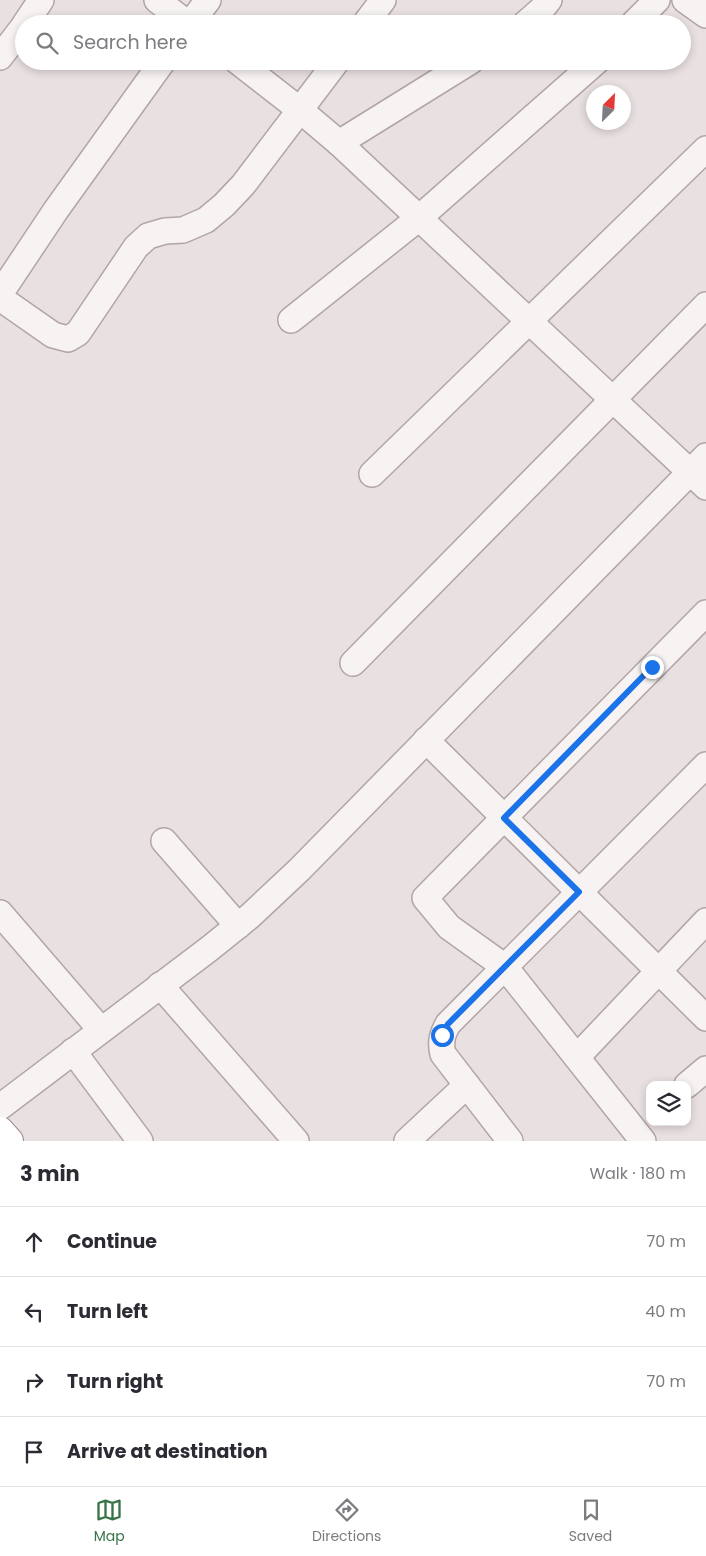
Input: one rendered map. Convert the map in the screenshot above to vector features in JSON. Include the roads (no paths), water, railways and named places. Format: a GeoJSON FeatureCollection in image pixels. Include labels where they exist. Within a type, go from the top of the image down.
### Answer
{"type":"FeatureCollection","features":[{"type":"Feature","properties":{"kind":"highway"},"geometry":{"type":"LineString","coordinates":[[0,1131],[8,1141]]}},
{"type":"Feature","properties":{"kind":"street"},"geometry":{"type":"LineString","coordinates":[[31,15],[41,0]]}},
{"type":"Feature","properties":{"kind":"street"},"geometry":{"type":"LineString","coordinates":[[157,0],[177,15]]}},
{"type":"Feature","properties":{"kind":"street"},"geometry":{"type":"LineString","coordinates":[[196,15],[208,0]]}},
{"type":"Feature","properties":{"kind":"street"},"geometry":{"type":"LineString","coordinates":[[372,15],[383,0]]}},
{"type":"Feature","properties":{"kind":"street"},"geometry":{"type":"LineString","coordinates":[[535,15],[549,0]]}},
{"type":"Feature","properties":{"kind":"street"},"geometry":{"type":"LineString","coordinates":[[642,15],[656,0]]}},
{"type":"Feature","properties":{"kind":"street"},"geometry":{"type":"LineString","coordinates":[[685,0],[706,15]]}},
{"type":"Feature","properties":{"kind":"street"},"geometry":{"type":"LineString","coordinates":[[0,57],[15,37]]}},
{"type":"Feature","properties":{"kind":"street"},"geometry":{"type":"LineString","coordinates":[[157,70],[62,202],[0,296],[53,335],[68,339],[78,333],[136,247],[148,236],[164,231],[183,230],[206,220],[243,185],[330,70]]}},
{"type":"Feature","properties":{"kind":"street"},"geometry":{"type":"LineString","coordinates":[[0,1107],[250,916],[426,740],[701,472],[613,400],[339,143],[249,70]]}},
{"type":"Feature","properties":{"kind":"street"},"geometry":{"type":"LineString","coordinates":[[339,143],[457,70]]}},
{"type":"Feature","properties":{"kind":"street"},"geometry":{"type":"LineString","coordinates":[[292,320],[418,218],[587,70]]}},
{"type":"Feature","properties":{"kind":"street"},"geometry":{"type":"LineString","coordinates":[[372,474],[706,149]]}},
{"type":"Feature","properties":{"kind":"street"},"geometry":{"type":"LineString","coordinates":[[353,663],[706,305]]}},
{"type":"Feature","properties":{"kind":"street"},"geometry":{"type":"LineString","coordinates":[[643,1130],[577,1057],[505,967],[449,927],[425,898],[706,612]]}},
{"type":"Feature","properties":{"kind":"street"},"geometry":{"type":"LineString","coordinates":[[426,740],[706,1018]]}},
{"type":"Feature","properties":{"kind":"street"},"geometry":{"type":"LineString","coordinates":[[510,1141],[443,1054],[440,1044],[442,1035],[448,1024],[706,765]]}},
{"type":"Feature","properties":{"kind":"street"},"geometry":{"type":"LineString","coordinates":[[164,841],[238,926]]}},
{"type":"Feature","properties":{"kind":"street"},"geometry":{"type":"LineString","coordinates":[[0,914],[101,1030]]}},
{"type":"Feature","properties":{"kind":"street"},"geometry":{"type":"LineString","coordinates":[[577,1057],[706,921]]}},
{"type":"Feature","properties":{"kind":"street"},"geometry":{"type":"LineString","coordinates":[[160,985],[296,1141]]}},
{"type":"Feature","properties":{"kind":"street"},"geometry":{"type":"LineString","coordinates":[[73,1051],[140,1141]]}},
{"type":"Feature","properties":{"kind":"street"},"geometry":{"type":"LineString","coordinates":[[691,1082],[706,1069]]}},
{"type":"Feature","properties":{"kind":"street"},"geometry":{"type":"LineString","coordinates":[[407,1141],[467,1085]]}}]}
